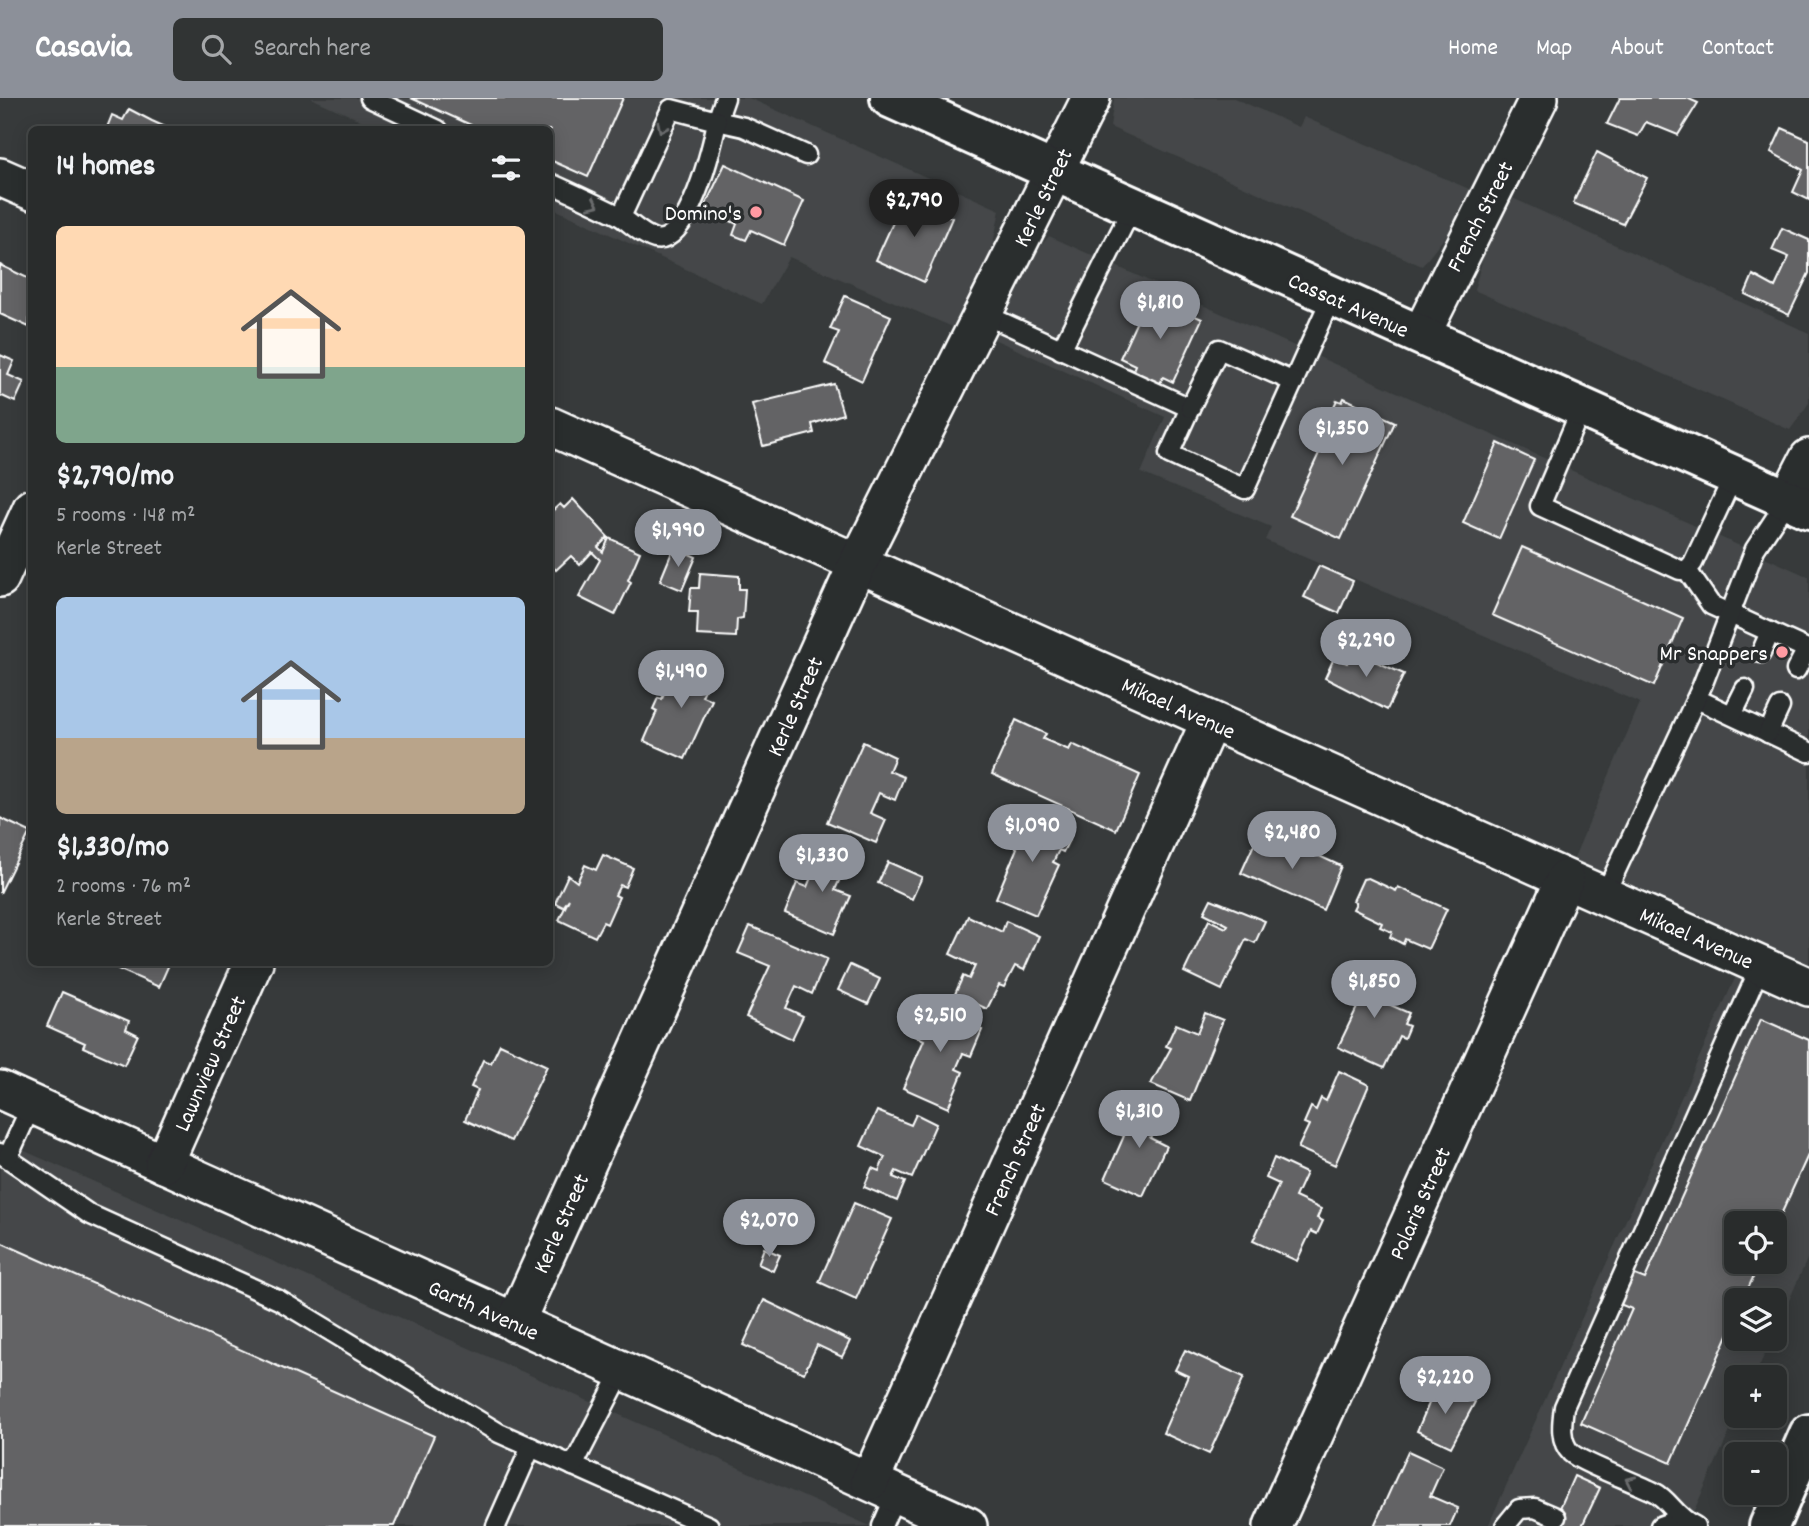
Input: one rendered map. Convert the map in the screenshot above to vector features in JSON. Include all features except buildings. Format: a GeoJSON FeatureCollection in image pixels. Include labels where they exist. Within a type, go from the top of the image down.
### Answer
{"type":"FeatureCollection","features":[{"type":"Feature","properties":{"kind":"main road","name":"Cassat Avenue"},"geometry":{"type":"LineString","coordinates":[[890,98],[1054,174],[1799,504]]}},
{"type":"Feature","properties":{"kind":"main road"},"geometry":{"type":"LineString","coordinates":[[1769,1526],[1809,1434]]}},
{"type":"Feature","properties":{"kind":"street","name":"Kerle Street"},"geometry":{"type":"LineString","coordinates":[[515,1323],[858,563],[1091,98]]}},
{"type":"Feature","properties":{"kind":"street","name":"French Street"},"geometry":{"type":"LineString","coordinates":[[1421,335],[1539,98]]}},
{"type":"Feature","properties":{"kind":"street"},"geometry":{"type":"LineString","coordinates":[[0,177],[28,189]]}},
{"type":"Feature","properties":{"kind":"street","name":"Mikael Avenue"},"geometry":{"type":"LineString","coordinates":[[553,427],[1809,987]]}},
{"type":"Feature","properties":{"kind":"street"},"geometry":{"type":"LineString","coordinates":[[1799,504],[1809,458]]}},
{"type":"Feature","properties":{"kind":"street"},"geometry":{"type":"LineString","coordinates":[[0,578],[28,517]]}},
{"type":"Feature","properties":{"kind":"street","name":"French Street"},"geometry":{"type":"LineString","coordinates":[[883,1500],[1210,721]]}},
{"type":"Feature","properties":{"kind":"street","name":"Polaris Street"},"geometry":{"type":"LineString","coordinates":[[1273,1526],[1565,879]]}},
{"type":"Feature","properties":{"kind":"street","name":"Lawnview Street"},"geometry":{"type":"LineString","coordinates":[[164,1164],[252,966]]}},
{"type":"Feature","properties":{"kind":"street","name":"Garth Avenue"},"geometry":{"type":"LineString","coordinates":[[16,1097],[622,1371],[883,1500],[968,1526]]}},
{"type":"Feature","properties":{"kind":"lane"},"geometry":{"type":"LineString","coordinates":[[370,98],[430,126]]}},
{"type":"Feature","properties":{"kind":"lane"},"geometry":{"type":"LineString","coordinates":[[553,184],[621,217],[654,239],[664,239],[676,230],[703,178],[725,98]]}},
{"type":"Feature","properties":{"kind":"lane"},"geometry":{"type":"LineString","coordinates":[[621,217],[671,109],[744,127],[806,155]]}},
{"type":"Feature","properties":{"kind":"lane"},"geometry":{"type":"LineString","coordinates":[[1061,350],[1132,208]]}},
{"type":"Feature","properties":{"kind":"lane"},"geometry":{"type":"LineString","coordinates":[[1294,382],[1219,349],[1169,454],[1245,489],[1294,382],[1332,296]]}},
{"type":"Feature","properties":{"kind":"lane"},"geometry":{"type":"LineString","coordinates":[[984,314],[1190,408]]}},
{"type":"Feature","properties":{"kind":"lane"},"geometry":{"type":"LineString","coordinates":[[1582,407],[1540,506],[1687,570],[1711,605],[1808,650],[1796,670]]}},
{"type":"Feature","properties":{"kind":"lane"},"geometry":{"type":"LineString","coordinates":[[1687,570],[1693,564],[1734,475]]}},
{"type":"Feature","properties":{"kind":"lane"},"geometry":{"type":"LineString","coordinates":[[1604,897],[1697,699],[1755,549],[1799,504]]}},
{"type":"Feature","properties":{"kind":"lane"},"geometry":{"type":"LineString","coordinates":[[1761,653],[1770,632]]}},
{"type":"Feature","properties":{"kind":"lane"},"geometry":{"type":"LineString","coordinates":[[1731,715],[1745,689]]}},
{"type":"Feature","properties":{"kind":"lane"},"geometry":{"type":"LineString","coordinates":[[1697,699],[1768,733],[1807,747]]}},
{"type":"Feature","properties":{"kind":"lane"},"geometry":{"type":"LineString","coordinates":[[1768,733],[1780,707]]}},
{"type":"Feature","properties":{"kind":"lane"},"geometry":{"type":"LineString","coordinates":[[1687,1522],[1658,1494],[1571,1453],[1563,1439],[1564,1407],[1761,965]]}},
{"type":"Feature","properties":{"kind":"lane"},"geometry":{"type":"LineString","coordinates":[[16,1097],[4,1155],[89,1214],[279,1300],[499,1433],[709,1526]]}},
{"type":"Feature","properties":{"kind":"lane"},"geometry":{"type":"LineString","coordinates":[[573,1466],[622,1371]]}},
{"type":"Feature","properties":{"kind":"lane"},"geometry":{"type":"LineString","coordinates":[[496,1526],[531,1447]]}},
{"type":"Feature","properties":{"kind":"lane"},"geometry":{"type":"LineString","coordinates":[[1505,1526],[1519,1509],[1535,1508],[1556,1517]]}},
{"type":"Feature","properties":{"kind":"lane"},"geometry":{"type":"LineString","coordinates":[[1660,1526],[1687,1522]]}},
{"type":"Feature","properties":{"kind":"shaded area"},"geometry":{"type":"Polygon","coordinates":[[[311,98],[749,98],[1000,210],[990,259],[955,328],[789,257],[762,304],[553,208],[553,126],[373,126],[311,98]]]}},
{"type":"Feature","properties":{"kind":"shaded area"},"geometry":{"type":"Polygon","coordinates":[[[1114,98],[1234,98],[1299,127],[1304,117],[1476,192],[1464,213],[1422,266],[1110,127],[1114,98]]]}},
{"type":"Feature","properties":{"kind":"shaded area"},"geometry":{"type":"Polygon","coordinates":[[[1508,196],[1809,333],[1809,403],[1790,430],[1474,290],[1489,236],[1508,196]]]}},
{"type":"Feature","properties":{"kind":"shaded area"},"geometry":{"type":"Polygon","coordinates":[[[1049,236],[1809,577],[1809,965],[1570,867],[1640,703],[1265,540],[1271,527],[1141,473],[1165,417],[987,336],[1014,278],[1049,236]]]}},
{"type":"Feature","properties":{"kind":"shaded area"},"geometry":{"type":"Polygon","coordinates":[[[1736,976],[1809,1008],[1809,1255],[1787,1305],[1787,1288],[1724,1288],[1724,1351],[1766,1351],[1760,1365],[1724,1365],[1724,1428],[1732,1428],[1687,1526],[1488,1526],[1736,976]]]}},
{"type":"Feature","properties":{"kind":"shaded area"},"geometry":{"type":"Polygon","coordinates":[[[0,1140],[870,1526],[0,1526],[0,1140]]]}},
{"type":"Feature","properties":{"kind":"place","name":"Domino's"},"geometry":{"type":"Point","coordinates":[756,212]}},
{"type":"Feature","properties":{"kind":"place","name":"Mr Snappers"},"geometry":{"type":"Point","coordinates":[1782,652]}}]}
